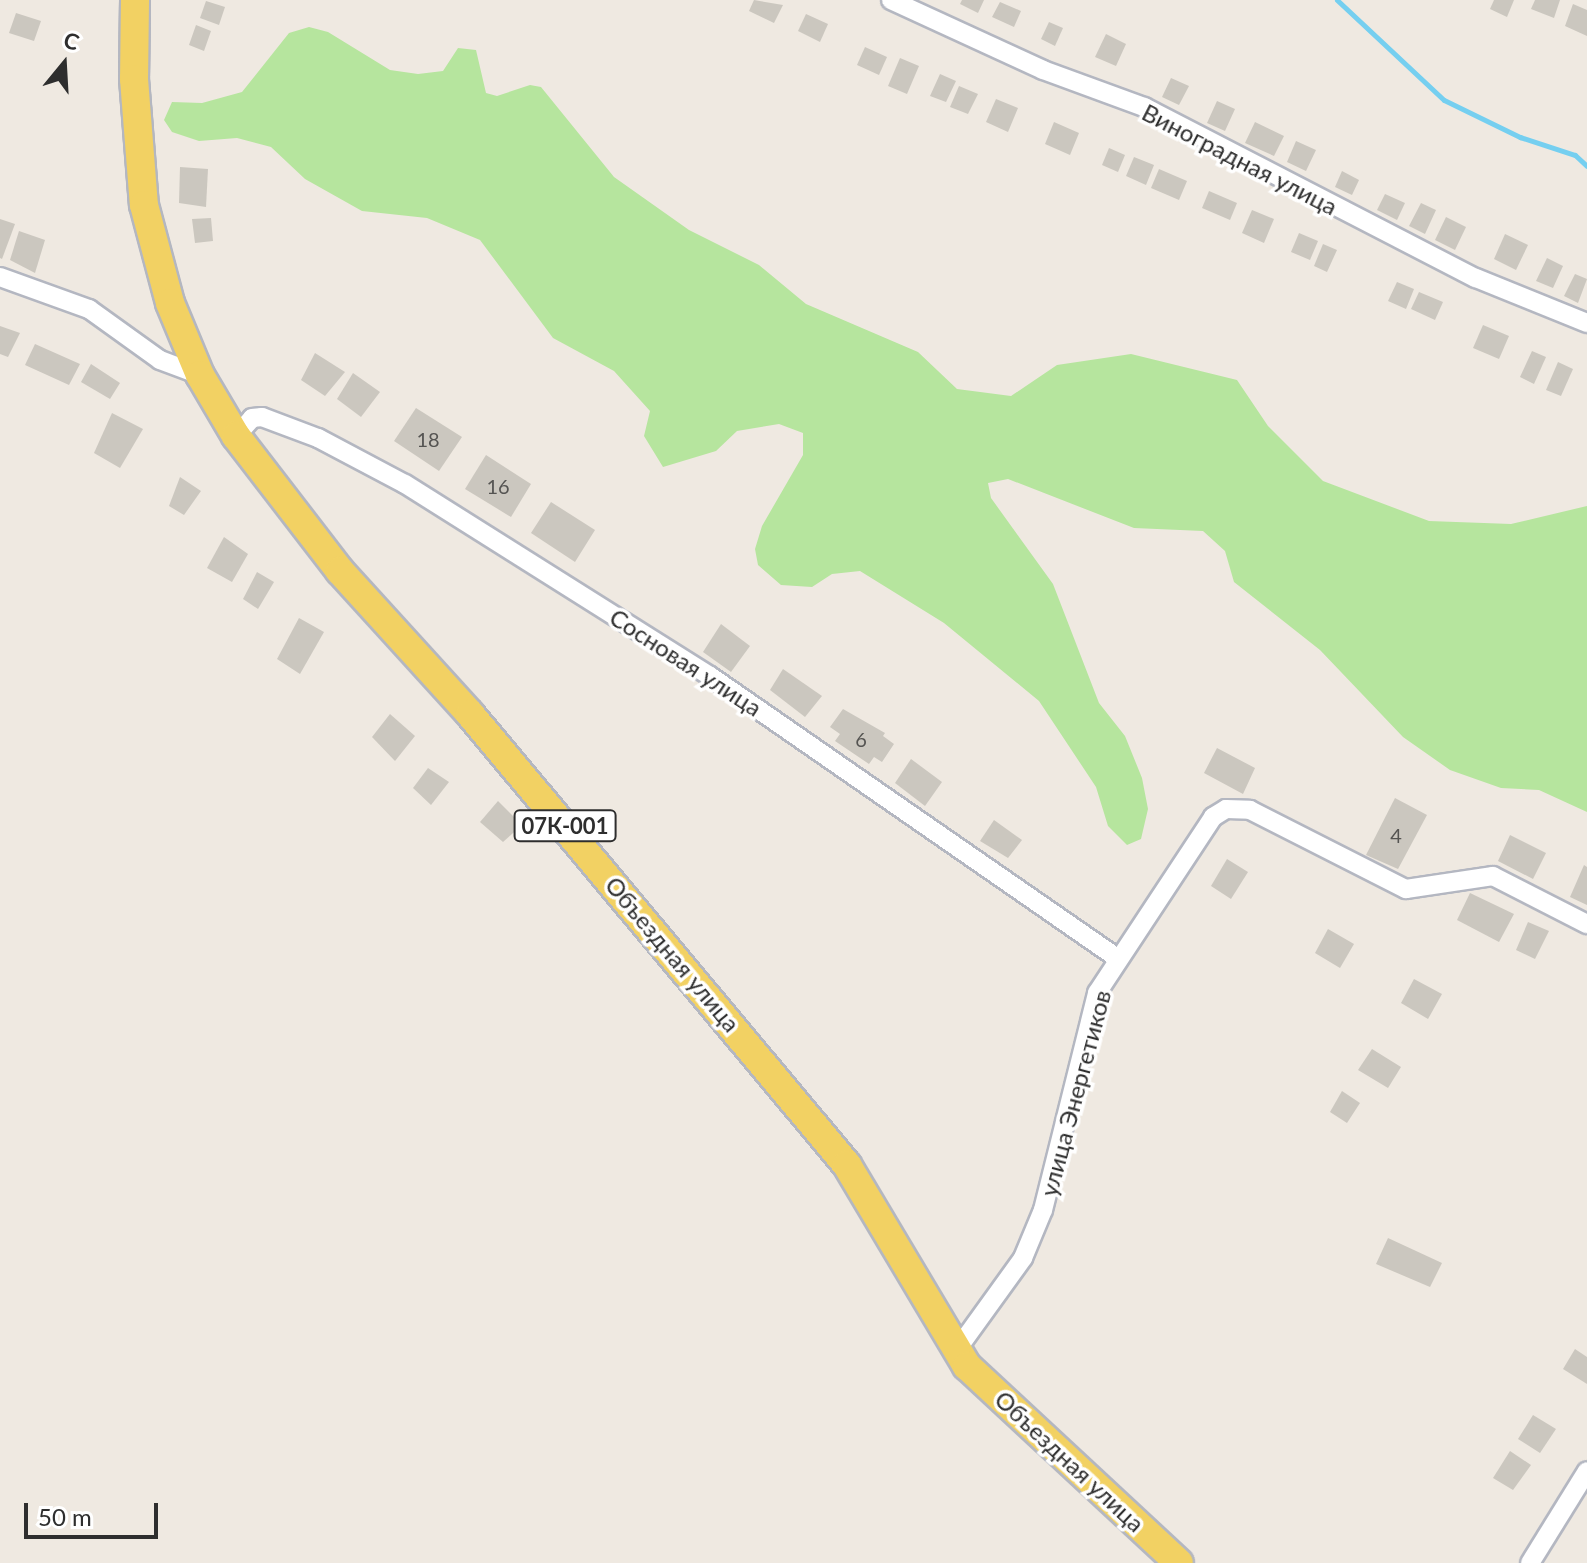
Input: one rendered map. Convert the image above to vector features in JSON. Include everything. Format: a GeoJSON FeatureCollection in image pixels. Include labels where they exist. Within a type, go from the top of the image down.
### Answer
{"type":"FeatureCollection","features":[{"type":"Feature","properties":{"kind":"main road","name":"Объездная улица"},"geometry":{"type":"LineString","coordinates":[[135,0],[134,79],[144,205],[170,303],[200,375],[236,436],[340,571],[470,714],[847,1165],[956,1351],[1179,1563]]}},
{"type":"Feature","properties":{"kind":"street","name":"Виноградная улица"},"geometry":{"type":"LineString","coordinates":[[891,0],[1043,70],[1144,107],[1476,278],[1587,323]]}},
{"type":"Feature","properties":{"kind":"street"},"geometry":{"type":"LineString","coordinates":[[0,277],[89,309],[160,360],[200,375]]}},
{"type":"Feature","properties":{"kind":"street","name":"Сосновая улица"},"geometry":{"type":"LineString","coordinates":[[236,436],[252,418],[262,417],[318,438],[405,484],[710,676],[1118,959]]}},
{"type":"Feature","properties":{"kind":"street","name":"улица Энергетиков"},"geometry":{"type":"LineString","coordinates":[[956,1351],[1002,1292],[1028,1246],[1043,1210],[1097,993],[1213,817],[1226,809],[1250,810],[1284,823],[1406,889],[1493,876],[1587,924]]}},
{"type":"Feature","properties":{"kind":"street"},"geometry":{"type":"LineString","coordinates":[[1530,1563],[1587,1471]]}},
{"type":"Feature","properties":{"kind":"green space"},"geometry":{"type":"Polygon","coordinates":[[[309,27],[328,32],[390,70],[418,74],[443,71],[458,48],[476,50],[486,93],[497,96],[530,85],[541,87],[614,177],[689,230],[759,265],[806,304],[918,352],[957,389],[1011,396],[1057,365],[1131,354],[1237,380],[1268,426],[1323,481],[1429,521],[1511,524],[1587,506],[1587,812],[1539,790],[1501,788],[1450,770],[1403,737],[1320,650],[1234,582],[1225,551],[1203,531],[1134,528],[1008,479],[988,483],[991,498],[1053,584],[1099,703],[1125,736],[1142,778],[1148,809],[1141,839],[1127,845],[1108,826],[1096,787],[1039,701],[944,623],[860,571],[832,574],[812,587],[781,585],[758,565],[755,549],[762,526],[803,455],[803,433],[779,424],[737,431],[716,451],[663,467],[644,436],[650,411],[614,371],[553,338],[480,240],[427,218],[362,211],[305,179],[271,147],[237,138],[199,141],[172,132],[164,120],[172,102],[202,103],[242,92],[289,33],[309,27]]]}},
{"type":"Feature","properties":{"kind":"building"},"geometry":{"type":"Polygon","coordinates":[[[754,0],[783,5],[774,23],[749,11],[754,0]]]}},
{"type":"Feature","properties":{"kind":"building"},"geometry":{"type":"Polygon","coordinates":[[[962,0],[984,0],[978,13],[960,4],[962,0]]]}},
{"type":"Feature","properties":{"kind":"building"},"geometry":{"type":"Polygon","coordinates":[[[1494,0],[1514,0],[1507,17],[1490,9],[1494,0]]]}},
{"type":"Feature","properties":{"kind":"building"},"geometry":{"type":"Polygon","coordinates":[[[1535,0],[1560,0],[1554,18],[1531,9],[1535,0]]]}},
{"type":"Feature","properties":{"kind":"building"},"geometry":{"type":"Polygon","coordinates":[[[206,1],[225,7],[219,25],[200,18],[206,1]]]}},
{"type":"Feature","properties":{"kind":"building"},"geometry":{"type":"Polygon","coordinates":[[[1000,2],[1021,11],[1014,27],[992,17],[1000,2]]]}},
{"type":"Feature","properties":{"kind":"building"},"geometry":{"type":"Polygon","coordinates":[[[1573,4],[1587,10],[1587,36],[1565,26],[1573,4]]]}},
{"type":"Feature","properties":{"kind":"building"},"geometry":{"type":"Polygon","coordinates":[[[16,13],[41,21],[34,41],[9,33],[16,13]]]}},
{"type":"Feature","properties":{"kind":"building"},"geometry":{"type":"Polygon","coordinates":[[[806,14],[828,24],[820,42],[798,31],[806,14]]]}},
{"type":"Feature","properties":{"kind":"building"},"geometry":{"type":"Polygon","coordinates":[[[1049,22],[1063,28],[1055,46],[1041,39],[1049,22]]]}},
{"type":"Feature","properties":{"kind":"building"},"geometry":{"type":"Polygon","coordinates":[[[196,25],[211,31],[204,51],[189,45],[196,25]]]}},
{"type":"Feature","properties":{"kind":"building"},"geometry":{"type":"Polygon","coordinates":[[[1106,34],[1126,44],[1116,66],[1095,57],[1106,34]]]}},
{"type":"Feature","properties":{"kind":"building"},"geometry":{"type":"Polygon","coordinates":[[[865,47],[887,57],[879,75],[857,65],[865,47]]]}},
{"type":"Feature","properties":{"kind":"building"},"geometry":{"type":"Polygon","coordinates":[[[900,58],[919,66],[907,94],[888,86],[900,58]]]}},
{"type":"Feature","properties":{"kind":"building"},"geometry":{"type":"Polygon","coordinates":[[[940,74],[956,81],[946,102],[930,96],[940,74]]]}},
{"type":"Feature","properties":{"kind":"building"},"geometry":{"type":"Polygon","coordinates":[[[1171,78],[1189,86],[1179,105],[1162,97],[1171,78]]]}},
{"type":"Feature","properties":{"kind":"building"},"geometry":{"type":"Polygon","coordinates":[[[959,86],[978,94],[968,114],[950,107],[959,86]]]}},
{"type":"Feature","properties":{"kind":"building"},"geometry":{"type":"Polygon","coordinates":[[[996,99],[1018,108],[1008,132],[986,122],[996,99]]]}},
{"type":"Feature","properties":{"kind":"building"},"geometry":{"type":"Polygon","coordinates":[[[1217,101],[1235,109],[1225,131],[1207,123],[1217,101]]]}},
{"type":"Feature","properties":{"kind":"building"},"geometry":{"type":"Polygon","coordinates":[[[1054,122],[1079,133],[1070,155],[1045,144],[1054,122]]]}},
{"type":"Feature","properties":{"kind":"building"},"geometry":{"type":"Polygon","coordinates":[[[1255,122],[1284,136],[1274,156],[1245,143],[1255,122]]]}},
{"type":"Feature","properties":{"kind":"building"},"geometry":{"type":"Polygon","coordinates":[[[1296,141],[1316,150],[1306,171],[1287,162],[1296,141]]]}},
{"type":"Feature","properties":{"kind":"building"},"geometry":{"type":"Polygon","coordinates":[[[1109,148],[1125,155],[1118,172],[1102,165],[1109,148]]]}},
{"type":"Feature","properties":{"kind":"building"},"geometry":{"type":"Polygon","coordinates":[[[1134,157],[1154,165],[1146,185],[1126,176],[1134,157]]]}},
{"type":"Feature","properties":{"kind":"building"},"geometry":{"type":"Polygon","coordinates":[[[180,167],[208,169],[206,207],[179,203],[180,167]]]}},
{"type":"Feature","properties":{"kind":"building"},"geometry":{"type":"Polygon","coordinates":[[[1159,169],[1187,181],[1179,200],[1151,188],[1159,169]]]}},
{"type":"Feature","properties":{"kind":"building"},"geometry":{"type":"Polygon","coordinates":[[[1342,171],[1359,180],[1352,195],[1335,187],[1342,171]]]}},
{"type":"Feature","properties":{"kind":"building"},"geometry":{"type":"Polygon","coordinates":[[[1209,191],[1237,203],[1230,220],[1202,208],[1209,191]]]}},
{"type":"Feature","properties":{"kind":"building"},"geometry":{"type":"Polygon","coordinates":[[[1385,194],[1405,203],[1397,220],[1377,210],[1385,194]]]}},
{"type":"Feature","properties":{"kind":"building"},"geometry":{"type":"Polygon","coordinates":[[[1421,203],[1436,210],[1425,234],[1409,226],[1421,203]]]}},
{"type":"Feature","properties":{"kind":"building"},"geometry":{"type":"Polygon","coordinates":[[[1252,210],[1274,219],[1264,243],[1242,233],[1252,210]]]}},
{"type":"Feature","properties":{"kind":"building"},"geometry":{"type":"Polygon","coordinates":[[[1446,217],[1466,227],[1455,250],[1435,240],[1446,217]]]}},
{"type":"Feature","properties":{"kind":"building"},"geometry":{"type":"Polygon","coordinates":[[[211,218],[213,241],[195,243],[192,219],[211,218]]]}},
{"type":"Feature","properties":{"kind":"building"},"geometry":{"type":"Polygon","coordinates":[[[0,219],[15,224],[2,259],[0,258],[0,219]]]}},
{"type":"Feature","properties":{"kind":"building"},"geometry":{"type":"Polygon","coordinates":[[[19,231],[45,240],[35,273],[10,260],[19,231]]]}},
{"type":"Feature","properties":{"kind":"building"},"geometry":{"type":"Polygon","coordinates":[[[1299,233],[1318,241],[1310,260],[1291,252],[1299,233]]]}},
{"type":"Feature","properties":{"kind":"building"},"geometry":{"type":"Polygon","coordinates":[[[1505,234],[1528,245],[1516,270],[1494,259],[1505,234]]]}},
{"type":"Feature","properties":{"kind":"building"},"geometry":{"type":"Polygon","coordinates":[[[1323,244],[1337,250],[1327,272],[1314,266],[1323,244]]]}},
{"type":"Feature","properties":{"kind":"building"},"geometry":{"type":"Polygon","coordinates":[[[1547,258],[1563,266],[1553,288],[1536,281],[1547,258]]]}},
{"type":"Feature","properties":{"kind":"building"},"geometry":{"type":"Polygon","coordinates":[[[1575,274],[1587,279],[1578,303],[1564,296],[1575,274]]]}},
{"type":"Feature","properties":{"kind":"building"},"geometry":{"type":"Polygon","coordinates":[[[1397,282],[1414,289],[1406,309],[1388,301],[1397,282]]]}},
{"type":"Feature","properties":{"kind":"building"},"geometry":{"type":"Polygon","coordinates":[[[1419,292],[1443,302],[1435,320],[1411,309],[1419,292]]]}},
{"type":"Feature","properties":{"kind":"building"},"geometry":{"type":"Polygon","coordinates":[[[1483,325],[1509,336],[1499,359],[1473,348],[1483,325]]]}},
{"type":"Feature","properties":{"kind":"building"},"geometry":{"type":"Polygon","coordinates":[[[0,326],[20,333],[8,357],[0,354],[0,326]]]}},
{"type":"Feature","properties":{"kind":"building"},"geometry":{"type":"Polygon","coordinates":[[[35,344],[80,364],[69,385],[25,365],[35,344]]]}},
{"type":"Feature","properties":{"kind":"building"},"geometry":{"type":"Polygon","coordinates":[[[1532,351],[1546,357],[1534,384],[1520,377],[1532,351]]]}},
{"type":"Feature","properties":{"kind":"building"},"geometry":{"type":"Polygon","coordinates":[[[315,353],[345,372],[325,396],[301,380],[315,353]]]}},
{"type":"Feature","properties":{"kind":"building"},"geometry":{"type":"Polygon","coordinates":[[[1558,362],[1573,369],[1561,396],[1546,390],[1558,362]]]}},
{"type":"Feature","properties":{"kind":"building"},"geometry":{"type":"Polygon","coordinates":[[[91,364],[120,383],[110,399],[81,382],[91,364]]]}},
{"type":"Feature","properties":{"kind":"building"},"geometry":{"type":"Polygon","coordinates":[[[353,373],[380,392],[361,417],[337,399],[353,373]]]}},
{"type":"Feature","properties":{"kind":"building"},"geometry":{"type":"Polygon","coordinates":[[[416,408],[462,437],[439,471],[394,441],[416,408]]]}},
{"type":"Feature","properties":{"kind":"building"},"geometry":{"type":"Polygon","coordinates":[[[112,413],[143,429],[120,468],[94,453],[112,413]]]}},
{"type":"Feature","properties":{"kind":"building"},"geometry":{"type":"Polygon","coordinates":[[[486,455],[531,484],[511,517],[465,489],[486,455]]]}},
{"type":"Feature","properties":{"kind":"building"},"geometry":{"type":"Polygon","coordinates":[[[180,477],[201,491],[184,515],[169,506],[180,477]]]}},
{"type":"Feature","properties":{"kind":"building"},"geometry":{"type":"Polygon","coordinates":[[[551,502],[595,530],[575,562],[531,533],[551,502]]]}},
{"type":"Feature","properties":{"kind":"building"},"geometry":{"type":"Polygon","coordinates":[[[224,537],[248,554],[232,582],[207,568],[224,537]]]}},
{"type":"Feature","properties":{"kind":"building"},"geometry":{"type":"Polygon","coordinates":[[[257,572],[274,582],[258,609],[243,599],[257,572]]]}},
{"type":"Feature","properties":{"kind":"building"},"geometry":{"type":"Polygon","coordinates":[[[299,618],[324,632],[300,674],[277,659],[299,618]]]}},
{"type":"Feature","properties":{"kind":"building"},"geometry":{"type":"Polygon","coordinates":[[[721,624],[750,646],[731,672],[703,652],[721,624]]]}},
{"type":"Feature","properties":{"kind":"building"},"geometry":{"type":"Polygon","coordinates":[[[783,669],[822,696],[805,717],[770,690],[783,669]]]}},
{"type":"Feature","properties":{"kind":"building"},"geometry":{"type":"Polygon","coordinates":[[[843,709],[885,733],[883,736],[894,744],[882,762],[874,757],[869,764],[835,741],[840,734],[830,727],[843,709]]]}},
{"type":"Feature","properties":{"kind":"building"},"geometry":{"type":"Polygon","coordinates":[[[390,714],[415,736],[395,761],[372,737],[390,714]]]}},
{"type":"Feature","properties":{"kind":"building"},"geometry":{"type":"Polygon","coordinates":[[[1217,748],[1255,768],[1243,794],[1204,773],[1217,748]]]}},
{"type":"Feature","properties":{"kind":"building"},"geometry":{"type":"Polygon","coordinates":[[[911,759],[942,782],[925,806],[895,783],[911,759]]]}},
{"type":"Feature","properties":{"kind":"building"},"geometry":{"type":"Polygon","coordinates":[[[428,768],[449,782],[431,805],[413,788],[428,768]]]}},
{"type":"Feature","properties":{"kind":"building"},"geometry":{"type":"Polygon","coordinates":[[[1395,798],[1427,815],[1398,869],[1366,855],[1395,798]]]}},
{"type":"Feature","properties":{"kind":"building"},"geometry":{"type":"Polygon","coordinates":[[[498,801],[522,825],[503,842],[480,822],[498,801]]]}},
{"type":"Feature","properties":{"kind":"building"},"geometry":{"type":"Polygon","coordinates":[[[994,820],[1022,840],[1008,858],[980,841],[994,820]]]}},
{"type":"Feature","properties":{"kind":"building"},"geometry":{"type":"Polygon","coordinates":[[[1510,835],[1546,853],[1533,879],[1498,861],[1510,835]]]}},
{"type":"Feature","properties":{"kind":"building"},"geometry":{"type":"Polygon","coordinates":[[[1227,859],[1248,872],[1231,899],[1211,886],[1227,859]]]}},
{"type":"Feature","properties":{"kind":"building"},"geometry":{"type":"Polygon","coordinates":[[[1584,865],[1587,867],[1587,905],[1570,897],[1584,865]]]}},
{"type":"Feature","properties":{"kind":"building"},"geometry":{"type":"Polygon","coordinates":[[[1470,893],[1514,914],[1499,942],[1457,920],[1470,893]]]}},
{"type":"Feature","properties":{"kind":"building"},"geometry":{"type":"Polygon","coordinates":[[[1528,922],[1549,931],[1535,959],[1516,950],[1528,922]]]}},
{"type":"Feature","properties":{"kind":"building"},"geometry":{"type":"Polygon","coordinates":[[[1328,929],[1354,944],[1340,968],[1315,953],[1328,929]]]}},
{"type":"Feature","properties":{"kind":"building"},"geometry":{"type":"Polygon","coordinates":[[[1414,979],[1442,994],[1428,1019],[1401,1003],[1414,979]]]}},
{"type":"Feature","properties":{"kind":"building"},"geometry":{"type":"Polygon","coordinates":[[[1372,1049],[1401,1067],[1388,1088],[1358,1070],[1372,1049]]]}},
{"type":"Feature","properties":{"kind":"building"},"geometry":{"type":"Polygon","coordinates":[[[1342,1091],[1360,1103],[1347,1123],[1330,1112],[1342,1091]]]}},
{"type":"Feature","properties":{"kind":"building"},"geometry":{"type":"Polygon","coordinates":[[[1388,1238],[1442,1263],[1430,1287],[1376,1264],[1388,1238]]]}},
{"type":"Feature","properties":{"kind":"building"},"geometry":{"type":"Polygon","coordinates":[[[1575,1349],[1587,1357],[1587,1384],[1563,1369],[1575,1349]]]}},
{"type":"Feature","properties":{"kind":"building"},"geometry":{"type":"Polygon","coordinates":[[[1533,1415],[1556,1429],[1540,1453],[1518,1439],[1533,1415]]]}},
{"type":"Feature","properties":{"kind":"building"},"geometry":{"type":"Polygon","coordinates":[[[1510,1451],[1531,1465],[1513,1490],[1493,1478],[1510,1451]]]}},
{"type":"Feature","properties":{"kind":"waterway"},"geometry":{"type":"LineString","coordinates":[[1337,0],[1444,100],[1520,137],[1575,155],[1587,166]]}}]}
